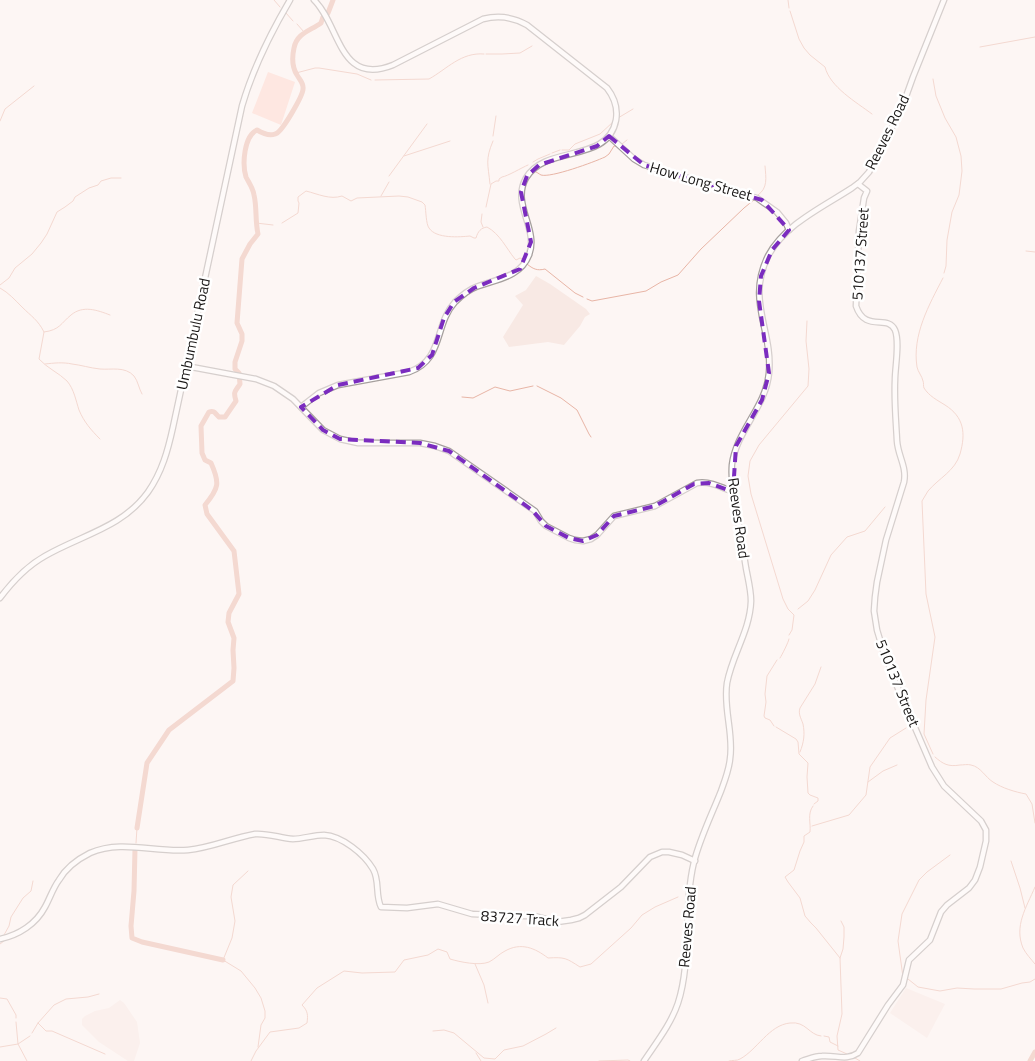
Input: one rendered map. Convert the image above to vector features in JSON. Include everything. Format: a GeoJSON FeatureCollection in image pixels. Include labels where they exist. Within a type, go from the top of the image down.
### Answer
{"type":"FeatureCollection","features":[{"type":"Feature","properties":{"kind":"street","name":"Umbumbulu Road"},"geometry":{"type":"LineString","coordinates":[[0,598],[14,581],[48,554],[118,521],[136,506],[148,492],[158,475],[166,456],[244,98],[266,42],[290,0]]}},
{"type":"Feature","properties":{"kind":"street"},"geometry":{"type":"LineString","coordinates":[[301,407],[322,391],[338,385],[404,374],[423,365],[435,349],[444,318],[454,302],[474,288],[513,274],[523,266],[528,258],[531,250],[531,238],[521,202],[521,194],[525,180],[531,171],[544,162],[597,146],[608,136],[615,123],[617,113],[610,91],[521,22],[512,18],[494,17],[483,19],[393,65],[369,69],[356,64],[345,54],[325,14],[314,0]]}},
{"type":"Feature","properties":{"kind":"street","name":"Reeves Road"},"geometry":{"type":"LineString","coordinates":[[644,1061],[673,1016],[680,996],[694,861],[729,765],[732,746],[727,707],[727,685],[730,670],[746,629],[750,610],[750,589],[733,492],[732,466],[736,446],[759,406],[768,377],[769,358],[760,308],[759,291],[761,276],[772,250],[780,238],[805,218],[858,184],[872,168],[904,102],[944,0]]}},
{"type":"Feature","properties":{"kind":"street","name":"How Long Street"},"geometry":{"type":"LineString","coordinates":[[608,136],[634,159],[644,165],[757,198],[777,212],[789,230]]}},
{"type":"Feature","properties":{"kind":"street","name":"510137 Street"},"geometry":{"type":"LineString","coordinates":[[802,1061],[821,1056],[851,1060],[858,1053],[903,985],[909,960],[929,942],[941,912],[969,888],[975,880],[980,867],[986,837],[986,828],[981,821],[944,786],[932,767],[883,650],[877,630],[874,611],[877,582],[886,540],[905,474],[898,445],[895,330],[887,323],[865,320],[856,306],[859,231],[867,191],[858,184]]}},
{"type":"Feature","properties":{"kind":"street"},"geometry":{"type":"LineString","coordinates":[[186,366],[260,380],[274,386],[286,393],[323,430],[340,439],[358,443],[420,443],[449,451],[535,511],[539,519],[546,526],[575,540],[583,541],[593,537],[614,516],[655,506],[697,483],[709,483],[733,492]]}},
{"type":"Feature","properties":{"kind":"street","name":"83727 Track"},"geometry":{"type":"LineString","coordinates":[[0,939],[19,933],[34,922],[42,913],[58,881],[73,864],[90,853],[117,846],[186,850],[255,834],[293,839],[327,835],[350,845],[366,859],[376,875],[378,897],[382,907],[407,908],[440,904],[472,914],[530,916],[557,922],[585,915],[628,880],[650,857],[662,852],[669,852],[682,855],[694,861]]}},
{"type":"Feature","properties":{"kind":"highlighted area"},"geometry":{"type":"Polygon","coordinates":[[[609,136],[644,165],[762,200],[789,230],[772,250],[761,276],[759,301],[769,373],[762,400],[736,446],[733,492],[709,483],[694,484],[655,506],[614,516],[597,535],[583,541],[569,538],[546,526],[532,510],[449,451],[420,443],[340,439],[323,430],[301,407],[338,385],[418,368],[432,355],[444,318],[454,302],[474,288],[520,269],[531,242],[521,192],[527,176],[539,165],[597,146],[609,136]]]}},
{"type":"Feature","properties":{"kind":"shaded area"},"geometry":{"type":"Polygon","coordinates":[[[268,72],[295,82],[281,125],[252,113],[268,72]]]}},
{"type":"Feature","properties":{"kind":"shaded area"},"geometry":{"type":"Polygon","coordinates":[[[536,276],[586,309],[590,314],[585,317],[564,345],[548,342],[509,347],[503,337],[523,305],[515,296],[526,290],[536,276]]]}},
{"type":"Feature","properties":{"kind":"shaded area"},"geometry":{"type":"Polygon","coordinates":[[[906,988],[945,1004],[927,1038],[890,1013],[906,988]]]}},
{"type":"Feature","properties":{"kind":"shaded area"},"geometry":{"type":"Polygon","coordinates":[[[120,1000],[137,1022],[140,1043],[134,1061],[128,1061],[99,1042],[82,1025],[82,1019],[85,1016],[95,1011],[109,1008],[120,1000]]]}},
{"type":"Feature","properties":{"kind":"waterway"},"geometry":{"type":"LineString","coordinates":[[274,0],[280,7]]}},
{"type":"Feature","properties":{"kind":"waterway"},"geometry":{"type":"LineString","coordinates":[[328,13],[333,0]]}},
{"type":"Feature","properties":{"kind":"waterway"},"geometry":{"type":"LineString","coordinates":[[788,0],[789,8]]}},
{"type":"Feature","properties":{"kind":"waterway"},"geometry":{"type":"LineString","coordinates":[[790,11],[804,48],[825,67],[832,81],[838,87],[872,114]]}},
{"type":"Feature","properties":{"kind":"waterway"},"geometry":{"type":"LineString","coordinates":[[286,13],[293,21]]}},
{"type":"Feature","properties":{"kind":"waterway"},"geometry":{"type":"LineString","coordinates":[[137,828],[147,763],[169,730],[233,681],[234,638],[228,622],[229,613],[239,594],[234,551],[207,514],[205,505],[213,494],[217,481],[211,463],[205,460],[202,453],[201,426],[209,412],[214,412],[219,417],[225,417],[236,401],[235,392],[240,384],[239,373],[235,369],[235,362],[242,341],[242,334],[237,323],[242,259],[258,234],[253,192],[245,171],[244,158],[247,144],[249,138],[257,130],[271,135],[278,132],[292,113],[303,89],[293,65],[294,48],[298,39],[321,23],[323,17]]}},
{"type":"Feature","properties":{"kind":"waterway"},"geometry":{"type":"LineString","coordinates":[[297,24],[304,32]]}},
{"type":"Feature","properties":{"kind":"waterway"},"geometry":{"type":"LineString","coordinates":[[980,47],[1035,37]]}},
{"type":"Feature","properties":{"kind":"waterway"},"geometry":{"type":"LineString","coordinates":[[486,54],[520,53],[532,46]]}},
{"type":"Feature","properties":{"kind":"waterway"},"geometry":{"type":"LineString","coordinates":[[375,80],[429,79],[461,58],[484,54]]}},
{"type":"Feature","properties":{"kind":"waterway"},"geometry":{"type":"LineString","coordinates":[[296,73],[319,68],[357,74],[371,80]]}},
{"type":"Feature","properties":{"kind":"waterway"},"geometry":{"type":"LineString","coordinates":[[933,79],[936,96],[945,118],[956,137],[961,156],[962,171],[959,195],[952,212],[947,240],[944,273]]}},
{"type":"Feature","properties":{"kind":"waterway"},"geometry":{"type":"LineString","coordinates":[[0,121],[5,109],[34,86]]}},
{"type":"Feature","properties":{"kind":"waterway"},"geometry":{"type":"LineString","coordinates":[[618,118],[633,109]]}},
{"type":"Feature","properties":{"kind":"waterway"},"geometry":{"type":"LineString","coordinates":[[493,136],[496,116]]}},
{"type":"Feature","properties":{"kind":"waterway"},"geometry":{"type":"LineString","coordinates":[[562,150],[569,150],[575,144],[600,134],[613,122]]}},
{"type":"Feature","properties":{"kind":"waterway"},"geometry":{"type":"LineString","coordinates":[[389,176],[427,124]]}},
{"type":"Feature","properties":{"kind":"waterway"},"geometry":{"type":"LineString","coordinates":[[622,144],[627,140]]}},
{"type":"Feature","properties":{"kind":"waterway"},"geometry":{"type":"LineString","coordinates":[[404,156],[450,141]]}},
{"type":"Feature","properties":{"kind":"waterway"},"geometry":{"type":"LineString","coordinates":[[490,184],[488,158],[493,141]]}},
{"type":"Feature","properties":{"kind":"waterway"},"geometry":{"type":"LineString","coordinates":[[534,171],[541,175],[563,172],[605,157],[614,146],[618,146]]}},
{"type":"Feature","properties":{"kind":"waterway"},"geometry":{"type":"LineString","coordinates":[[552,153],[560,150]]}},
{"type":"Feature","properties":{"kind":"waterway"},"geometry":{"type":"LineString","coordinates":[[533,162],[550,154]]}},
{"type":"Feature","properties":{"kind":"waterway"},"geometry":{"type":"LineString","coordinates":[[486,207],[491,184],[528,165]]}},
{"type":"Feature","properties":{"kind":"waterway"},"geometry":{"type":"LineString","coordinates":[[758,195],[765,186],[765,166]]}},
{"type":"Feature","properties":{"kind":"waterway"},"geometry":{"type":"LineString","coordinates":[[0,285],[9,278],[15,268],[32,254],[41,243],[57,212],[73,201],[75,197],[89,188],[98,185],[101,181],[121,178]]}},
{"type":"Feature","properties":{"kind":"waterway"},"geometry":{"type":"LineString","coordinates":[[381,196],[389,182]]}},
{"type":"Feature","properties":{"kind":"waterway"},"geometry":{"type":"LineString","coordinates":[[282,223],[298,213],[298,197],[306,191],[328,197],[342,196],[351,201],[357,198],[408,197],[425,205],[428,226],[432,232],[442,236],[470,236],[476,238],[480,230],[487,227],[499,237],[516,260],[523,259]]}},
{"type":"Feature","properties":{"kind":"waterway"},"geometry":{"type":"LineString","coordinates":[[587,299],[592,301],[646,291],[678,275],[701,249],[755,199]]}},
{"type":"Feature","properties":{"kind":"waterway"},"geometry":{"type":"LineString","coordinates":[[482,214],[481,222],[483,227]]}},
{"type":"Feature","properties":{"kind":"waterway"},"geometry":{"type":"LineString","coordinates":[[256,223],[273,225]]}},
{"type":"Feature","properties":{"kind":"waterway"},"geometry":{"type":"LineString","coordinates":[[1026,251],[1035,252]]}},
{"type":"Feature","properties":{"kind":"waterway"},"geometry":{"type":"LineString","coordinates":[[527,264],[535,269],[545,269],[575,293],[583,297]]}},
{"type":"Feature","properties":{"kind":"waterway"},"geometry":{"type":"LineString","coordinates":[[933,754],[924,734],[926,700],[935,637],[926,594],[922,501],[932,486],[951,470],[958,460],[963,432],[960,420],[956,415],[931,396],[924,388],[917,367],[916,355],[919,332],[932,299],[943,278]]}},
{"type":"Feature","properties":{"kind":"waterway"},"geometry":{"type":"LineString","coordinates":[[0,288],[12,297],[42,328],[44,332],[39,359],[67,381],[73,391],[83,418],[100,439]]}},
{"type":"Feature","properties":{"kind":"waterway"},"geometry":{"type":"LineString","coordinates":[[44,332],[57,328],[71,315],[80,310],[95,310],[110,315]]}},
{"type":"Feature","properties":{"kind":"waterway"},"geometry":{"type":"LineString","coordinates":[[789,635],[792,630],[794,615],[788,609],[783,599],[751,494],[748,476],[750,461],[759,445],[808,386],[807,321]]}},
{"type":"Feature","properties":{"kind":"waterway"},"geometry":{"type":"LineString","coordinates":[[45,364],[65,363],[96,369],[126,371],[134,376],[142,394]]}},
{"type":"Feature","properties":{"kind":"waterway"},"geometry":{"type":"LineString","coordinates":[[462,397],[473,398],[495,387],[510,391],[533,386]]}},
{"type":"Feature","properties":{"kind":"waterway"},"geometry":{"type":"LineString","coordinates":[[537,386],[561,398],[577,410],[591,437]]}},
{"type":"Feature","properties":{"kind":"waterway"},"geometry":{"type":"LineString","coordinates":[[798,609],[808,601],[815,590],[831,555],[847,537],[865,531],[885,507]]}},
{"type":"Feature","properties":{"kind":"waterway"},"geometry":{"type":"LineString","coordinates":[[780,658],[789,639]]}},
{"type":"Feature","properties":{"kind":"waterway"},"geometry":{"type":"LineString","coordinates":[[774,726],[764,716],[767,676],[777,660]]}},
{"type":"Feature","properties":{"kind":"waterway"},"geometry":{"type":"LineString","coordinates":[[800,752],[804,735],[800,708],[815,684],[821,667]]}},
{"type":"Feature","properties":{"kind":"waterway"},"geometry":{"type":"LineString","coordinates":[[776,727],[798,742],[799,754],[808,763],[808,793],[818,798],[818,801],[814,804]]}},
{"type":"Feature","properties":{"kind":"waterway"},"geometry":{"type":"LineString","coordinates":[[812,826],[849,815],[866,795],[870,767],[890,738],[906,728]]}},
{"type":"Feature","properties":{"kind":"waterway"},"geometry":{"type":"LineString","coordinates":[[935,757],[949,765],[974,766],[997,784],[1009,790],[1026,794],[1032,804],[1035,823]]}},
{"type":"Feature","properties":{"kind":"waterway"},"geometry":{"type":"LineString","coordinates":[[868,782],[883,771],[897,765]]}},
{"type":"Feature","properties":{"kind":"waterway"},"geometry":{"type":"LineString","coordinates":[[813,806],[810,815],[810,832],[804,836],[804,842],[794,870],[785,877],[800,898],[805,916],[840,958]]}},
{"type":"Feature","properties":{"kind":"waterway"},"geometry":{"type":"LineString","coordinates":[[136,843],[137,828]]}},
{"type":"Feature","properties":{"kind":"waterway"},"geometry":{"type":"LineString","coordinates":[[135,849],[132,938],[142,942],[223,960]]}},
{"type":"Feature","properties":{"kind":"waterway"},"geometry":{"type":"LineString","coordinates":[[903,977],[898,941],[902,914],[919,880],[950,855]]}},
{"type":"Feature","properties":{"kind":"waterway"},"geometry":{"type":"LineString","coordinates":[[1011,861],[1025,908]]}},
{"type":"Feature","properties":{"kind":"waterway"},"geometry":{"type":"LineString","coordinates":[[248,871],[233,885],[231,897],[235,921],[232,938],[223,960],[241,971],[261,998],[265,1018],[261,1025],[258,1047]]}},
{"type":"Feature","properties":{"kind":"waterway"},"geometry":{"type":"LineString","coordinates":[[4,935],[11,917],[23,898],[31,891],[33,881]]}},
{"type":"Feature","properties":{"kind":"waterway"},"geometry":{"type":"LineString","coordinates":[[1035,887],[1020,925],[1023,948],[1035,964]]}},
{"type":"Feature","properties":{"kind":"waterway"},"geometry":{"type":"LineString","coordinates":[[251,1061],[270,1032],[299,1028],[307,1023],[307,1013],[302,1005],[317,988],[344,971],[362,973],[395,972],[404,960],[428,955],[438,949],[447,952],[450,959],[480,964],[489,962],[503,952],[517,947],[528,947],[548,958],[565,959],[580,967],[591,964],[631,928],[642,915],[678,897]]}},
{"type":"Feature","properties":{"kind":"waterway"},"geometry":{"type":"LineString","coordinates":[[841,921],[844,927],[843,949],[840,958],[842,1014],[837,1036],[838,1050],[847,1054]]}},
{"type":"Feature","properties":{"kind":"waterway"},"geometry":{"type":"LineString","coordinates":[[0,944],[4,941]]}},
{"type":"Feature","properties":{"kind":"waterway"},"geometry":{"type":"LineString","coordinates":[[475,964],[484,985],[488,1003]]}},
{"type":"Feature","properties":{"kind":"waterway"},"geometry":{"type":"LineString","coordinates":[[908,979],[918,987],[940,991],[957,988],[1001,989],[1035,979]]}},
{"type":"Feature","properties":{"kind":"waterway"},"geometry":{"type":"LineString","coordinates":[[32,1033],[54,1005],[66,999],[99,994]]}},
{"type":"Feature","properties":{"kind":"waterway"},"geometry":{"type":"LineString","coordinates":[[0,998],[7,999],[16,1018]]}},
{"type":"Feature","properties":{"kind":"waterway"},"geometry":{"type":"LineString","coordinates":[[16,1022],[18,1044],[27,1061]]}},
{"type":"Feature","properties":{"kind":"waterway"},"geometry":{"type":"LineString","coordinates":[[38,1023],[46,1031],[52,1031],[105,1054]]}},
{"type":"Feature","properties":{"kind":"waterway"},"geometry":{"type":"LineString","coordinates":[[729,1061],[739,1060],[769,1033],[776,1028],[790,1023],[800,1024],[821,1036]]}},
{"type":"Feature","properties":{"kind":"waterway"},"geometry":{"type":"LineString","coordinates":[[433,1031],[444,1030],[454,1033],[484,1058],[495,1059],[504,1050],[523,1046],[556,1028]]}},
{"type":"Feature","properties":{"kind":"waterway"},"geometry":{"type":"LineString","coordinates":[[0,1047],[18,1044],[30,1036]]}},
{"type":"Feature","properties":{"kind":"waterway"},"geometry":{"type":"LineString","coordinates":[[824,1036],[829,1037],[830,1042],[838,1046]]}},
{"type":"Feature","properties":{"kind":"waterway"},"geometry":{"type":"LineString","coordinates":[[1030,1061],[1035,1052]]}},
{"type":"Feature","properties":{"kind":"waterway"},"geometry":{"type":"LineString","coordinates":[[476,1053],[481,1061]]}},
{"type":"Feature","properties":{"kind":"waterway"},"geometry":{"type":"LineString","coordinates":[[855,1058],[860,1061]]}},
{"type":"Feature","properties":{"kind":"waterway"},"geometry":{"type":"LineString","coordinates":[[599,1061],[630,1061]]}}]}
